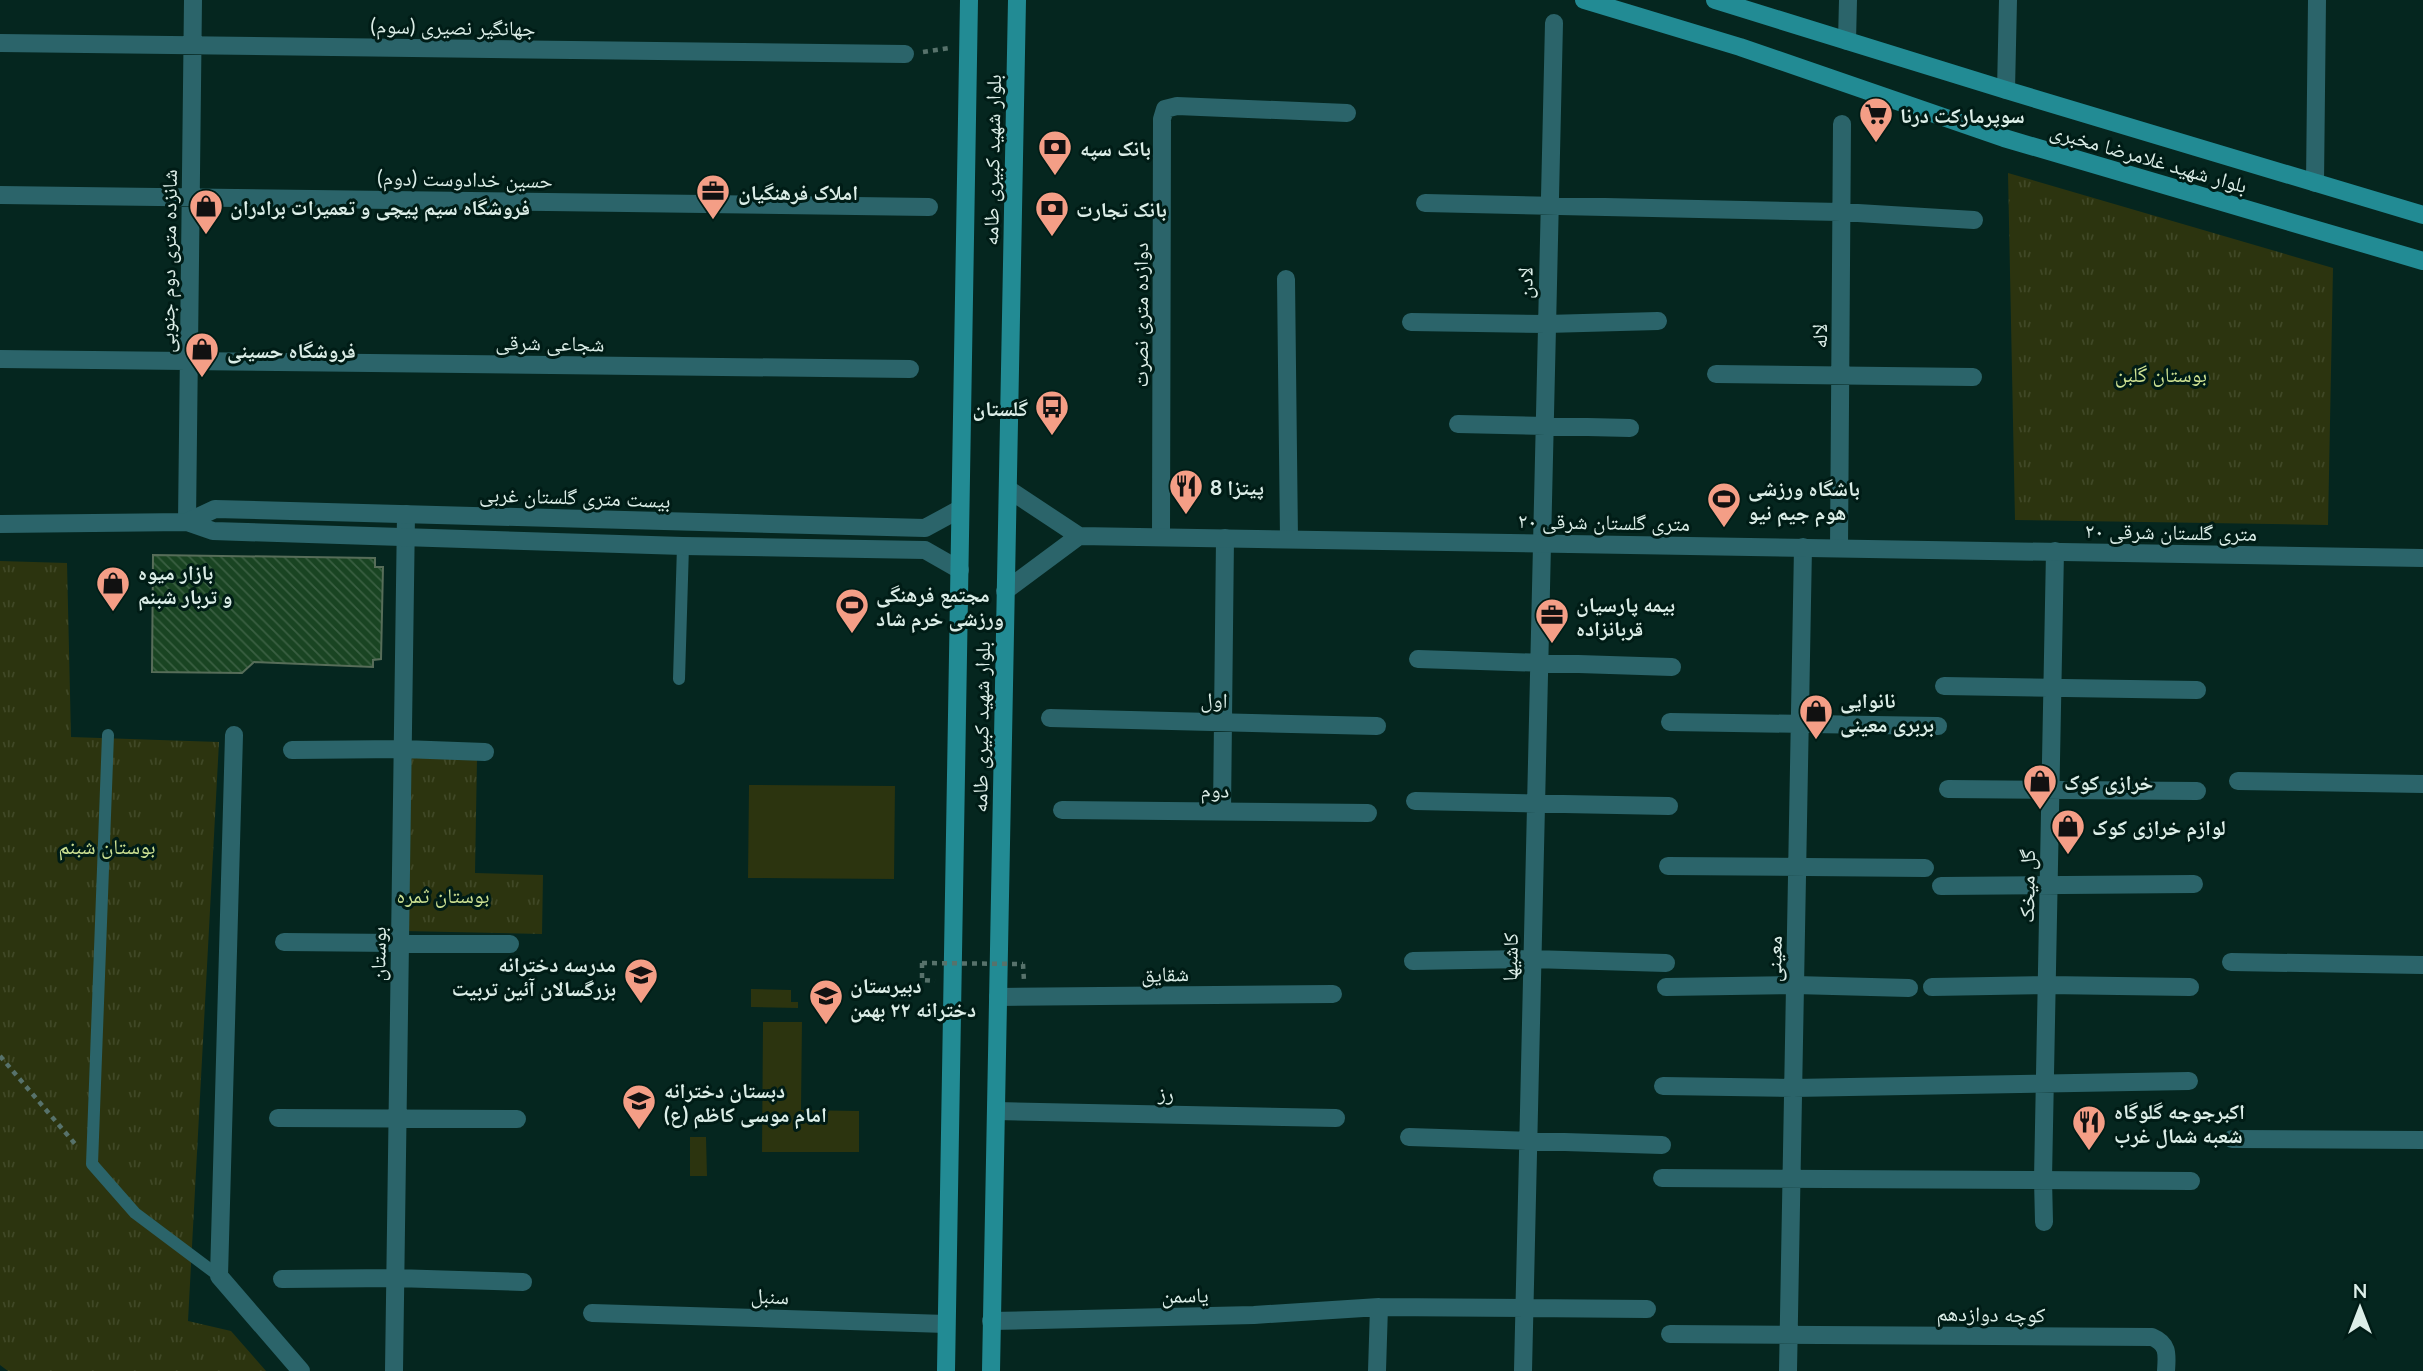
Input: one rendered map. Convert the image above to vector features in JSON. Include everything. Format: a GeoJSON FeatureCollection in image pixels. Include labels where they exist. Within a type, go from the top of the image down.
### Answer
{"type":"FeatureCollection","features":[{"type":"Feature","properties":{"kind":"main road","name":"بلوار شهید کبیری طامه"},"geometry":{"type":"LineString","coordinates":[[946,1371],[969,0]]}},
{"type":"Feature","properties":{"kind":"main road","name":"بلوار شهید غلامرضا مخبری"},"geometry":{"type":"LineString","coordinates":[[1584,0],[1740,47],[2004,138],[2423,261]]}},
{"type":"Feature","properties":{"kind":"main road","name":"بلوار شهید غلامرضا مخبری"},"geometry":{"type":"LineString","coordinates":[[1715,0],[2423,215]]}},
{"type":"Feature","properties":{"kind":"main road","name":"بلوار شهید کبیری طامه"},"geometry":{"type":"LineString","coordinates":[[990,1371],[1018,2]]}},
{"type":"Feature","properties":{"kind":"street","name":"شانزده متری دوم جنوبی"},"geometry":{"type":"LineString","coordinates":[[187,522],[193,0]]}},
{"type":"Feature","properties":{"kind":"street"},"geometry":{"type":"LineString","coordinates":[[1847,41],[1848,0]]}},
{"type":"Feature","properties":{"kind":"street"},"geometry":{"type":"LineString","coordinates":[[2006,90],[2008,0]]}},
{"type":"Feature","properties":{"kind":"street"},"geometry":{"type":"LineString","coordinates":[[2315,183],[2317,0]]}},
{"type":"Feature","properties":{"kind":"street","name":"لادن"},"geometry":{"type":"LineString","coordinates":[[1540,543],[1554,23]]}},
{"type":"Feature","properties":{"kind":"street","name":"جهانگیر نصیری (سوم)"},"geometry":{"type":"LineString","coordinates":[[0,43],[905,54]]}},
{"type":"Feature","properties":{"kind":"street","name":"دوازده متری نصرت"},"geometry":{"type":"LineString","coordinates":[[1161,537],[1162,133],[1165,109],[1177,106],[1347,113]]}},
{"type":"Feature","properties":{"kind":"street","name":"لاله"},"geometry":{"type":"LineString","coordinates":[[1839,548],[1842,124]]}},
{"type":"Feature","properties":{"kind":"street","name":"حسین خدادوست (دوم)"},"geometry":{"type":"LineString","coordinates":[[0,195],[929,207]]}},
{"type":"Feature","properties":{"kind":"street"},"geometry":{"type":"LineString","coordinates":[[1425,203],[1841,212],[1974,220]]}},
{"type":"Feature","properties":{"kind":"street"},"geometry":{"type":"LineString","coordinates":[[1286,279],[1289,539]]}},
{"type":"Feature","properties":{"kind":"street"},"geometry":{"type":"LineString","coordinates":[[1411,322],[1546,324],[1658,321]]}},
{"type":"Feature","properties":{"kind":"street","name":"شجاعی شرقی"},"geometry":{"type":"LineString","coordinates":[[0,359],[910,369]]}},
{"type":"Feature","properties":{"kind":"street"},"geometry":{"type":"LineString","coordinates":[[1716,374],[1973,377]]}},
{"type":"Feature","properties":{"kind":"street"},"geometry":{"type":"LineString","coordinates":[[1458,424],[1630,428]]}},
{"type":"Feature","properties":{"kind":"street"},"geometry":{"type":"LineString","coordinates":[[1005,591],[1079,536],[1007,489]]}},
{"type":"Feature","properties":{"kind":"street","name":"بیست متری گلستان غربی"},"geometry":{"type":"LineString","coordinates":[[187,522],[215,509],[925,528],[960,509]]}},
{"type":"Feature","properties":{"kind":"street","name":"بوستان"},"geometry":{"type":"LineString","coordinates":[[394,1371],[406,514]]}},
{"type":"Feature","properties":{"kind":"street","name":"بیست متری گلستان غربی"},"geometry":{"type":"LineString","coordinates":[[0,524],[187,522],[213,531],[925,550],[960,570]]}},
{"type":"Feature","properties":{"kind":"street","name":"۲۰ متری گلستان شرقی"},"geometry":{"type":"LineString","coordinates":[[1079,536],[2423,558]]}},
{"type":"Feature","properties":{"kind":"street"},"geometry":{"type":"LineString","coordinates":[[1222,812],[1225,538]]}},
{"type":"Feature","properties":{"kind":"street","name":"کاشیها"},"geometry":{"type":"LineString","coordinates":[[1523,1371],[1540,543]]}},
{"type":"Feature","properties":{"kind":"street","name":"معینی"},"geometry":{"type":"LineString","coordinates":[[1788,1371],[1803,547]]}},
{"type":"Feature","properties":{"kind":"street","name":"گل میخک"},"geometry":{"type":"LineString","coordinates":[[2044,1222],[2055,551]]}},
{"type":"Feature","properties":{"kind":"street"},"geometry":{"type":"LineString","coordinates":[[1418,659],[1672,667]]}},
{"type":"Feature","properties":{"kind":"street"},"geometry":{"type":"LineString","coordinates":[[1944,687],[2197,691]]}},
{"type":"Feature","properties":{"kind":"street","name":"اول"},"geometry":{"type":"LineString","coordinates":[[1051,718],[1377,726]]}},
{"type":"Feature","properties":{"kind":"street"},"geometry":{"type":"LineString","coordinates":[[1670,722],[1938,726]]}},
{"type":"Feature","properties":{"kind":"street"},"geometry":{"type":"LineString","coordinates":[[234,735],[219,1276],[301,1371]]}},
{"type":"Feature","properties":{"kind":"street"},"geometry":{"type":"LineString","coordinates":[[292,750],[403,749],[485,752]]}},
{"type":"Feature","properties":{"kind":"street"},"geometry":{"type":"LineString","coordinates":[[2238,781],[2423,784]]}},
{"type":"Feature","properties":{"kind":"street"},"geometry":{"type":"LineString","coordinates":[[1948,789],[2197,791]]}},
{"type":"Feature","properties":{"kind":"street"},"geometry":{"type":"LineString","coordinates":[[1415,801],[1669,806]]}},
{"type":"Feature","properties":{"kind":"street","name":"دوم"},"geometry":{"type":"LineString","coordinates":[[1062,810],[1368,813]]}},
{"type":"Feature","properties":{"kind":"street"},"geometry":{"type":"LineString","coordinates":[[1668,866],[1925,868]]}},
{"type":"Feature","properties":{"kind":"street"},"geometry":{"type":"LineString","coordinates":[[1941,886],[2194,884]]}},
{"type":"Feature","properties":{"kind":"street"},"geometry":{"type":"LineString","coordinates":[[284,942],[510,944]]}},
{"type":"Feature","properties":{"kind":"street"},"geometry":{"type":"LineString","coordinates":[[1413,961],[1532,959],[1666,964]]}},
{"type":"Feature","properties":{"kind":"street"},"geometry":{"type":"LineString","coordinates":[[2231,962],[2423,965]]}},
{"type":"Feature","properties":{"kind":"street"},"geometry":{"type":"LineString","coordinates":[[1666,986],[1909,988]]}},
{"type":"Feature","properties":{"kind":"street"},"geometry":{"type":"LineString","coordinates":[[1932,987],[2190,986]]}},
{"type":"Feature","properties":{"kind":"street","name":"شقایق"},"geometry":{"type":"LineString","coordinates":[[998,997],[1333,994]]}},
{"type":"Feature","properties":{"kind":"street"},"geometry":{"type":"LineString","coordinates":[[1664,1086],[1793,1088],[2189,1081]]}},
{"type":"Feature","properties":{"kind":"street","name":"رز"},"geometry":{"type":"LineString","coordinates":[[996,1111],[1336,1118]]}},
{"type":"Feature","properties":{"kind":"street"},"geometry":{"type":"LineString","coordinates":[[278,1118],[517,1119]]}},
{"type":"Feature","properties":{"kind":"street"},"geometry":{"type":"LineString","coordinates":[[1409,1137],[1662,1145]]}},
{"type":"Feature","properties":{"kind":"street"},"geometry":{"type":"LineString","coordinates":[[2232,1139],[2423,1140]]}},
{"type":"Feature","properties":{"kind":"street"},"geometry":{"type":"LineString","coordinates":[[1662,1178],[2191,1181]]}},
{"type":"Feature","properties":{"kind":"street"},"geometry":{"type":"LineString","coordinates":[[282,1279],[396,1278],[523,1282]]}},
{"type":"Feature","properties":{"kind":"street"},"geometry":{"type":"LineString","coordinates":[[1377,1371],[1379,1307]]}},
{"type":"Feature","properties":{"kind":"street","name":"یاسمن"},"geometry":{"type":"LineString","coordinates":[[991,1321],[1254,1315],[1379,1307],[1647,1309]]}},
{"type":"Feature","properties":{"kind":"street","name":"سنبل"},"geometry":{"type":"LineString","coordinates":[[592,1313],[946,1324]]}},
{"type":"Feature","properties":{"kind":"street"},"geometry":{"type":"LineString","coordinates":[[1670,1334],[1788,1333]]}},
{"type":"Feature","properties":{"kind":"street","name":"کوچه دوازدهم"},"geometry":{"type":"LineString","coordinates":[[1788,1333],[2152,1337],[2161,1341],[2167,1350],[2166,1371]]}},
{"type":"Feature","properties":{"kind":"lane"},"geometry":{"type":"LineString","coordinates":[[679,680],[683,545]]}},
{"type":"Feature","properties":{"kind":"lane"},"geometry":{"type":"LineString","coordinates":[[108,735],[92,1164],[135,1213],[219,1276]]}},
{"type":"Feature","properties":{"kind":"path"},"geometry":{"type":"LineString","coordinates":[[905,54],[968,45]]}},
{"type":"Feature","properties":{"kind":"path"},"geometry":{"type":"LineString","coordinates":[[922,980],[922,963],[1023,964],[1024,980]]}},
{"type":"Feature","properties":{"kind":"path"},"geometry":{"type":"LineString","coordinates":[[0,1056],[92,1164]]}},
{"type":"Feature","properties":{"kind":"green space","name":"بوستان گلبن"},"geometry":{"type":"Polygon","coordinates":[[[2008,173],[2333,268],[2328,525],[2015,520],[2008,173]]]}},
{"type":"Feature","properties":{"kind":"green space","name":"بوستان شبنم"},"geometry":{"type":"Polygon","coordinates":[[[0,561],[67,563],[71,737],[219,742],[188,1321],[231,1331],[266,1371],[8,1371],[0,1365],[0,561]]]}},
{"type":"Feature","properties":{"kind":"green space","name":"بوستان ثمره"},"geometry":{"type":"Polygon","coordinates":[[[408,757],[477,758],[475,873],[543,875],[542,934],[404,931],[408,757]]]}},
{"type":"Feature","properties":{"kind":"green space"},"geometry":{"type":"Polygon","coordinates":[[[749,785],[895,786],[894,879],[748,878],[749,785]]]}},
{"type":"Feature","properties":{"kind":"green space"},"geometry":{"type":"Polygon","coordinates":[[[751,989],[791,990],[791,1002],[798,1002],[798,1008],[751,1007],[751,989]]]}},
{"type":"Feature","properties":{"kind":"green space"},"geometry":{"type":"Polygon","coordinates":[[[763,1022],[802,1022],[801,1110],[859,1111],[859,1152],[762,1152],[763,1022]]]}},
{"type":"Feature","properties":{"kind":"green space"},"geometry":{"type":"Polygon","coordinates":[[[690,1137],[706,1137],[707,1176],[690,1176],[690,1137]]]}},
{"type":"Feature","properties":{"kind":"building"},"geometry":{"type":"Polygon","coordinates":[[[153,555],[375,558],[375,567],[383,567],[381,659],[373,660],[373,667],[254,662],[242,673],[152,672],[153,555]]]}},
{"type":"Feature","properties":{"kind":"place","name":"سوپرمارکت درنا"},"geometry":{"type":"Point","coordinates":[1876,144]}},
{"type":"Feature","properties":{"kind":"place","name":"بانک سپه"},"geometry":{"type":"Point","coordinates":[1055,177]}},
{"type":"Feature","properties":{"kind":"place","name":"املاک فرهنگیان"},"geometry":{"type":"Point","coordinates":[713,221]}},
{"type":"Feature","properties":{"kind":"place","name":"فروشگاه سیم پیچی و تعمیرات برادران"},"geometry":{"type":"Point","coordinates":[206,236]}},
{"type":"Feature","properties":{"kind":"place","name":"بانک تجارت"},"geometry":{"type":"Point","coordinates":[1052,238]}},
{"type":"Feature","properties":{"kind":"place","name":"فروشگاه حسینی"},"geometry":{"type":"Point","coordinates":[202,379]}},
{"type":"Feature","properties":{"kind":"place","name":"گلستان"},"geometry":{"type":"Point","coordinates":[1052,437]}},
{"type":"Feature","properties":{"kind":"place","name":"پیتزا 8"},"geometry":{"type":"Point","coordinates":[1186,516]}},
{"type":"Feature","properties":{"kind":"place","name":"باشگاه ورزشی هوم جیم نیو"},"geometry":{"type":"Point","coordinates":[1724,529]}},
{"type":"Feature","properties":{"kind":"place","name":"بازار میوه و تربار شبنم"},"geometry":{"type":"Point","coordinates":[113,613]}},
{"type":"Feature","properties":{"kind":"place","name":"مجتمع فرهنگی ورزشی خرم شاد"},"geometry":{"type":"Point","coordinates":[852,635]}},
{"type":"Feature","properties":{"kind":"place","name":"بیمه پارسیان قربانزاده"},"geometry":{"type":"Point","coordinates":[1552,645]}},
{"type":"Feature","properties":{"kind":"place","name":"نانوایی بربری معینی"},"geometry":{"type":"Point","coordinates":[1816,741]}},
{"type":"Feature","properties":{"kind":"place","name":"خرازی کوک"},"geometry":{"type":"Point","coordinates":[2040,811]}},
{"type":"Feature","properties":{"kind":"place","name":"لوازم خرازی کوک"},"geometry":{"type":"Point","coordinates":[2068,856]}},
{"type":"Feature","properties":{"kind":"place","name":"مدرسه دخترانه بزرگسالان آئین تربیت"},"geometry":{"type":"Point","coordinates":[641,1005]}},
{"type":"Feature","properties":{"kind":"place","name":"دبیرستان دخترانه ۲۲ بهمن"},"geometry":{"type":"Point","coordinates":[826,1026]}},
{"type":"Feature","properties":{"kind":"place","name":"دبستان دخترانه امام موسی کاظم (ع)"},"geometry":{"type":"Point","coordinates":[639,1131]}},
{"type":"Feature","properties":{"kind":"place","name":"اکبرجوجه گلوگاه شعبه شمال غرب"},"geometry":{"type":"Point","coordinates":[2089,1152]}}]}
